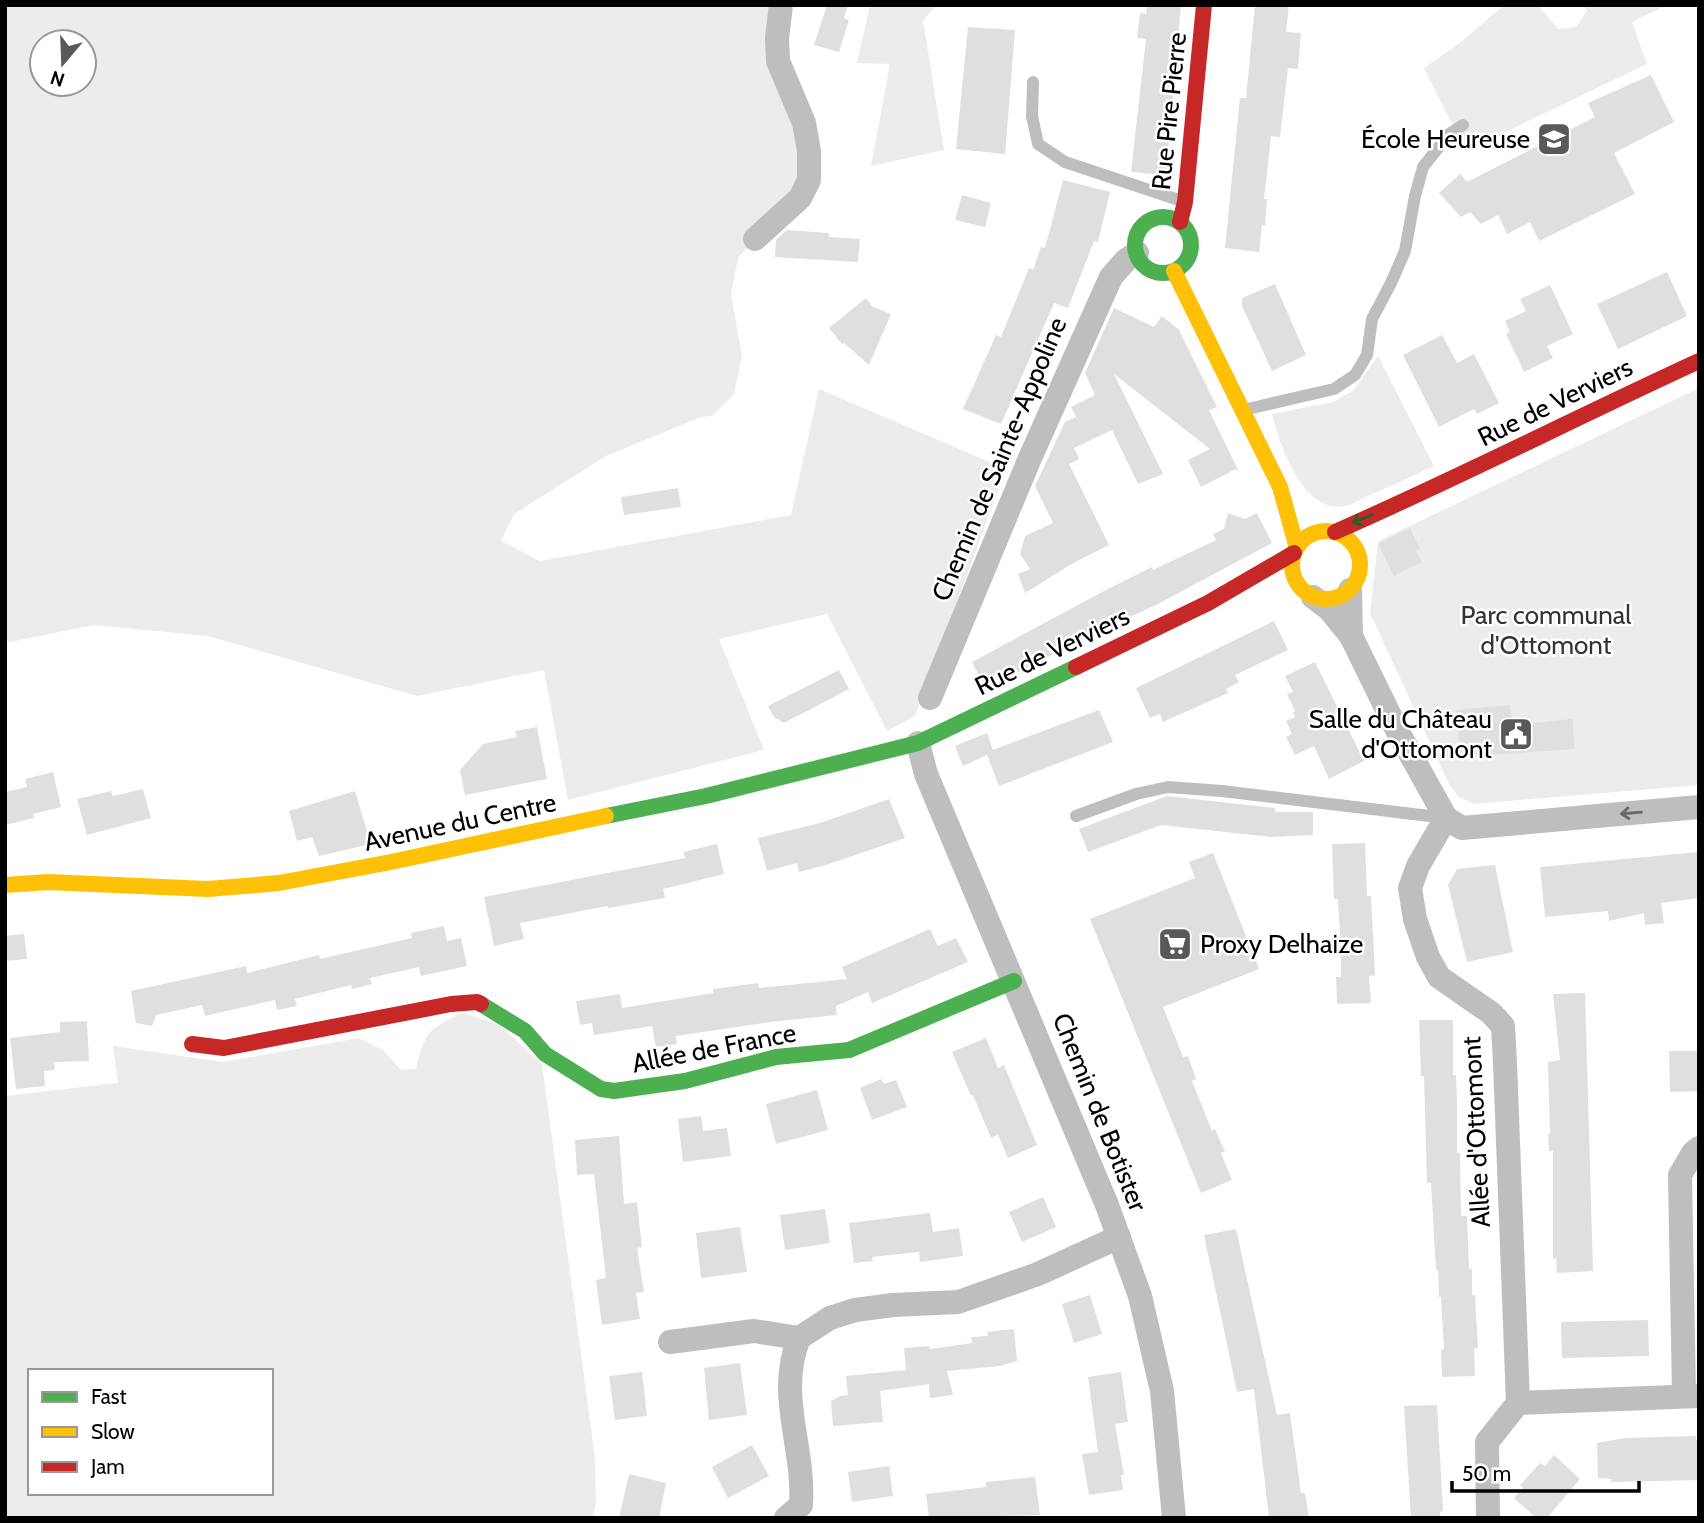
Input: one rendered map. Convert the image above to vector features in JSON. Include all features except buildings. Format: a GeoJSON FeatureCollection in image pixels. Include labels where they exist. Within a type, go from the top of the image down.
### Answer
{"type":"FeatureCollection","features":[{"type":"Feature","properties":{"kind":"street"},"geometry":{"type":"LineString","coordinates":[[755,239],[800,198],[809,180],[809,151],[804,122],[778,61],[777,38],[781,5]]}},
{"type":"Feature","properties":{"kind":"street","name":"Rue Pire Pierre"},"geometry":{"type":"LineString","coordinates":[[1180,222],[1185,202],[1205,5]]}},
{"type":"Feature","properties":{"kind":"street"},"geometry":{"type":"LineString","coordinates":[[1161,217],[1180,222],[1188,231],[1192,242],[1190,254],[1184,264],[1174,271],[1152,270],[1143,263],[1137,253],[1138,234],[1143,225],[1161,217]]}},
{"type":"Feature","properties":{"kind":"street","name":"Chemin de Sainte-Appoline"},"geometry":{"type":"LineString","coordinates":[[930,698],[1030,458],[1102,295],[1111,278],[1126,260],[1137,253]]}},
{"type":"Feature","properties":{"kind":"street"},"geometry":{"type":"LineString","coordinates":[[1174,271],[1286,500],[1295,550],[1293,574],[1305,591],[1329,609],[1351,636],[1398,732],[1446,818],[1462,828],[1699,807]]}},
{"type":"Feature","properties":{"kind":"street","name":"Rue de Verviers"},"geometry":{"type":"LineString","coordinates":[[1333,531],[1434,488],[1520,444],[1699,361]]}},
{"type":"Feature","properties":{"kind":"street","name":"Rue de Verviers"},"geometry":{"type":"LineString","coordinates":[[1360,559],[1373,534],[1434,488]]}},
{"type":"Feature","properties":{"kind":"street"},"geometry":{"type":"LineString","coordinates":[[1286,500],[1307,518],[1347,538],[1356,547],[1360,570],[1350,590],[1351,636]]}},
{"type":"Feature","properties":{"kind":"street"},"geometry":{"type":"LineString","coordinates":[[1295,550],[1306,537],[1318,532],[1333,531]]}},
{"type":"Feature","properties":{"kind":"street","name":"Rue de Verviers"},"geometry":{"type":"LineString","coordinates":[[918,743],[1208,603],[1295,550]]}},
{"type":"Feature","properties":{"kind":"street","name":"Rue de Verviers"},"geometry":{"type":"LineString","coordinates":[[1208,603],[1270,587],[1305,591]]}},
{"type":"Feature","properties":{"kind":"street"},"geometry":{"type":"LineString","coordinates":[[1305,591],[1326,600],[1339,597],[1350,590]]}},
{"type":"Feature","properties":{"kind":"street","name":"Avenue du Centre"},"geometry":{"type":"LineString","coordinates":[[5,885],[60,882],[208,889],[279,883],[706,796],[918,743]]}},
{"type":"Feature","properties":{"kind":"street","name":"Chemin de Botister"},"geometry":{"type":"LineString","coordinates":[[918,743],[926,774],[1119,1237],[1140,1296],[1162,1391],[1174,1518]]}},
{"type":"Feature","properties":{"kind":"street","name":"Allée d'Ottomont"},"geometry":{"type":"LineString","coordinates":[[1446,818],[1418,866],[1410,888],[1415,919],[1428,957],[1439,977],[1491,1013],[1503,1026],[1518,1403]]}},
{"type":"Feature","properties":{"kind":"street","name":"Allée de France"},"geometry":{"type":"LineString","coordinates":[[192,1044],[224,1048],[451,1004],[477,1002],[525,1031],[545,1054],[601,1089],[614,1091],[685,1081],[776,1057],[849,1050],[1014,981]]}},
{"type":"Feature","properties":{"kind":"street"},"geometry":{"type":"LineString","coordinates":[[1488,1518],[1487,1443],[1518,1403],[1691,1396],[1681,1175],[1693,1153],[1699,1148]]}},
{"type":"Feature","properties":{"kind":"street"},"geometry":{"type":"LineString","coordinates":[[796,1513],[801,1505],[803,1481],[790,1398],[789,1373],[799,1338],[830,1318],[855,1310],[958,1302],[1038,1274],[1119,1237]]}},
{"type":"Feature","properties":{"kind":"street"},"geometry":{"type":"LineString","coordinates":[[670,1342],[754,1331],[799,1338]]}},
{"type":"Feature","properties":{"kind":"lane"},"geometry":{"type":"LineString","coordinates":[[1033,82],[1032,116],[1038,144],[1065,162],[1185,202]]}},
{"type":"Feature","properties":{"kind":"lane"},"geometry":{"type":"LineString","coordinates":[[1243,410],[1334,389],[1355,375],[1367,355],[1372,319],[1405,251],[1423,167],[1449,134],[1463,125]]}},
{"type":"Feature","properties":{"kind":"lane"},"geometry":{"type":"LineString","coordinates":[[1076,816],[1136,794],[1168,787],[1446,818]]}},
{"type":"Feature","properties":{"kind":"green space"},"geometry":{"type":"Polygon","coordinates":[[[5,5],[776,5],[801,171],[780,209],[738,258],[731,295],[742,356],[734,394],[712,416],[701,417],[606,456],[514,514],[501,541],[540,561],[791,515],[819,389],[1006,469],[915,716],[887,731],[827,614],[719,639],[764,750],[568,800],[544,670],[417,696],[208,636],[94,625],[5,643],[5,5]]]}},
{"type":"Feature","properties":{"kind":"green space"},"geometry":{"type":"Polygon","coordinates":[[[870,5],[936,5],[923,21],[944,150],[871,166],[890,64],[857,63],[870,5]]]}},
{"type":"Feature","properties":{"kind":"green space"},"geometry":{"type":"Polygon","coordinates":[[[1504,5],[1538,5],[1558,29],[1576,27],[1587,11],[1584,5],[1667,5],[1632,22],[1647,64],[1466,151],[1424,68],[1461,42],[1504,5]]]}},
{"type":"Feature","properties":{"kind":"green space"},"geometry":{"type":"Polygon","coordinates":[[[1378,356],[1434,466],[1351,505],[1331,506],[1317,500],[1296,475],[1281,443],[1272,414],[1333,402],[1353,391],[1378,356]]]}},
{"type":"Feature","properties":{"kind":"green space","name":"Parc communal d'Ottomont"},"geometry":{"type":"Polygon","coordinates":[[[1699,388],[1699,785],[1474,804],[1459,797],[1449,784],[1370,613],[1378,541],[1699,388]]]}},
{"type":"Feature","properties":{"kind":"green space"},"geometry":{"type":"Polygon","coordinates":[[[462,1013],[498,1024],[542,1064],[595,1458],[596,1503],[593,1518],[5,1518],[5,1096],[118,1083],[113,1046],[223,1062],[359,1038],[383,1050],[401,1070],[416,1069],[422,1047],[435,1028],[462,1013]]]}},
{"type":"Feature","properties":{"kind":"traffic: fast"},"geometry":{"type":"LineString","coordinates":[[1163,217],[1174,219],[1183,225],[1189,234],[1191,245],[1189,256],[1183,265],[1174,271],[1163,273],[1152,271],[1143,265],[1137,256],[1135,245],[1137,234],[1143,225],[1152,219],[1163,217]]}},
{"type":"Feature","properties":{"kind":"traffic: fast"},"geometry":{"type":"LineString","coordinates":[[606,816],[706,796],[918,743],[1076,667]]}},
{"type":"Feature","properties":{"kind":"traffic: fast"},"geometry":{"type":"LineString","coordinates":[[481,1004],[525,1031],[545,1054],[601,1089],[614,1091],[685,1081],[776,1057],[849,1050],[1014,981]]}},
{"type":"Feature","properties":{"kind":"traffic: slow"},"geometry":{"type":"LineString","coordinates":[[1174,271],[1280,487],[1297,548]]}},
{"type":"Feature","properties":{"kind":"traffic: slow"},"geometry":{"type":"LineString","coordinates":[[1326,531],[1339,533],[1350,541],[1358,552],[1360,565],[1358,578],[1350,589],[1339,597],[1326,599],[1313,597],[1302,589],[1294,578],[1292,565],[1294,552],[1302,541],[1313,533],[1326,531]]}},
{"type":"Feature","properties":{"kind":"traffic: slow"},"geometry":{"type":"LineString","coordinates":[[5,885],[48,882],[208,889],[279,883],[606,816]]}},
{"type":"Feature","properties":{"kind":"traffic: jam"},"geometry":{"type":"LineString","coordinates":[[1180,222],[1185,202],[1204,5]]}},
{"type":"Feature","properties":{"kind":"traffic: jam"},"geometry":{"type":"LineString","coordinates":[[1335,532],[1699,361]]}},
{"type":"Feature","properties":{"kind":"traffic: jam"},"geometry":{"type":"LineString","coordinates":[[1076,667],[1208,603],[1294,553]]}},
{"type":"Feature","properties":{"kind":"traffic: jam"},"geometry":{"type":"LineString","coordinates":[[192,1044],[224,1048],[451,1004],[481,1004]]}},
{"type":"Feature","properties":{"kind":"place","name":"École Heureuse"},"geometry":{"type":"Point","coordinates":[1554,139]}},
{"type":"Feature","properties":{"kind":"place","name":"Salle du Château d'Ottomont"},"geometry":{"type":"Point","coordinates":[1516,734]}},
{"type":"Feature","properties":{"kind":"place","name":"Proxy Delhaize"},"geometry":{"type":"Point","coordinates":[1175,944]}}]}
